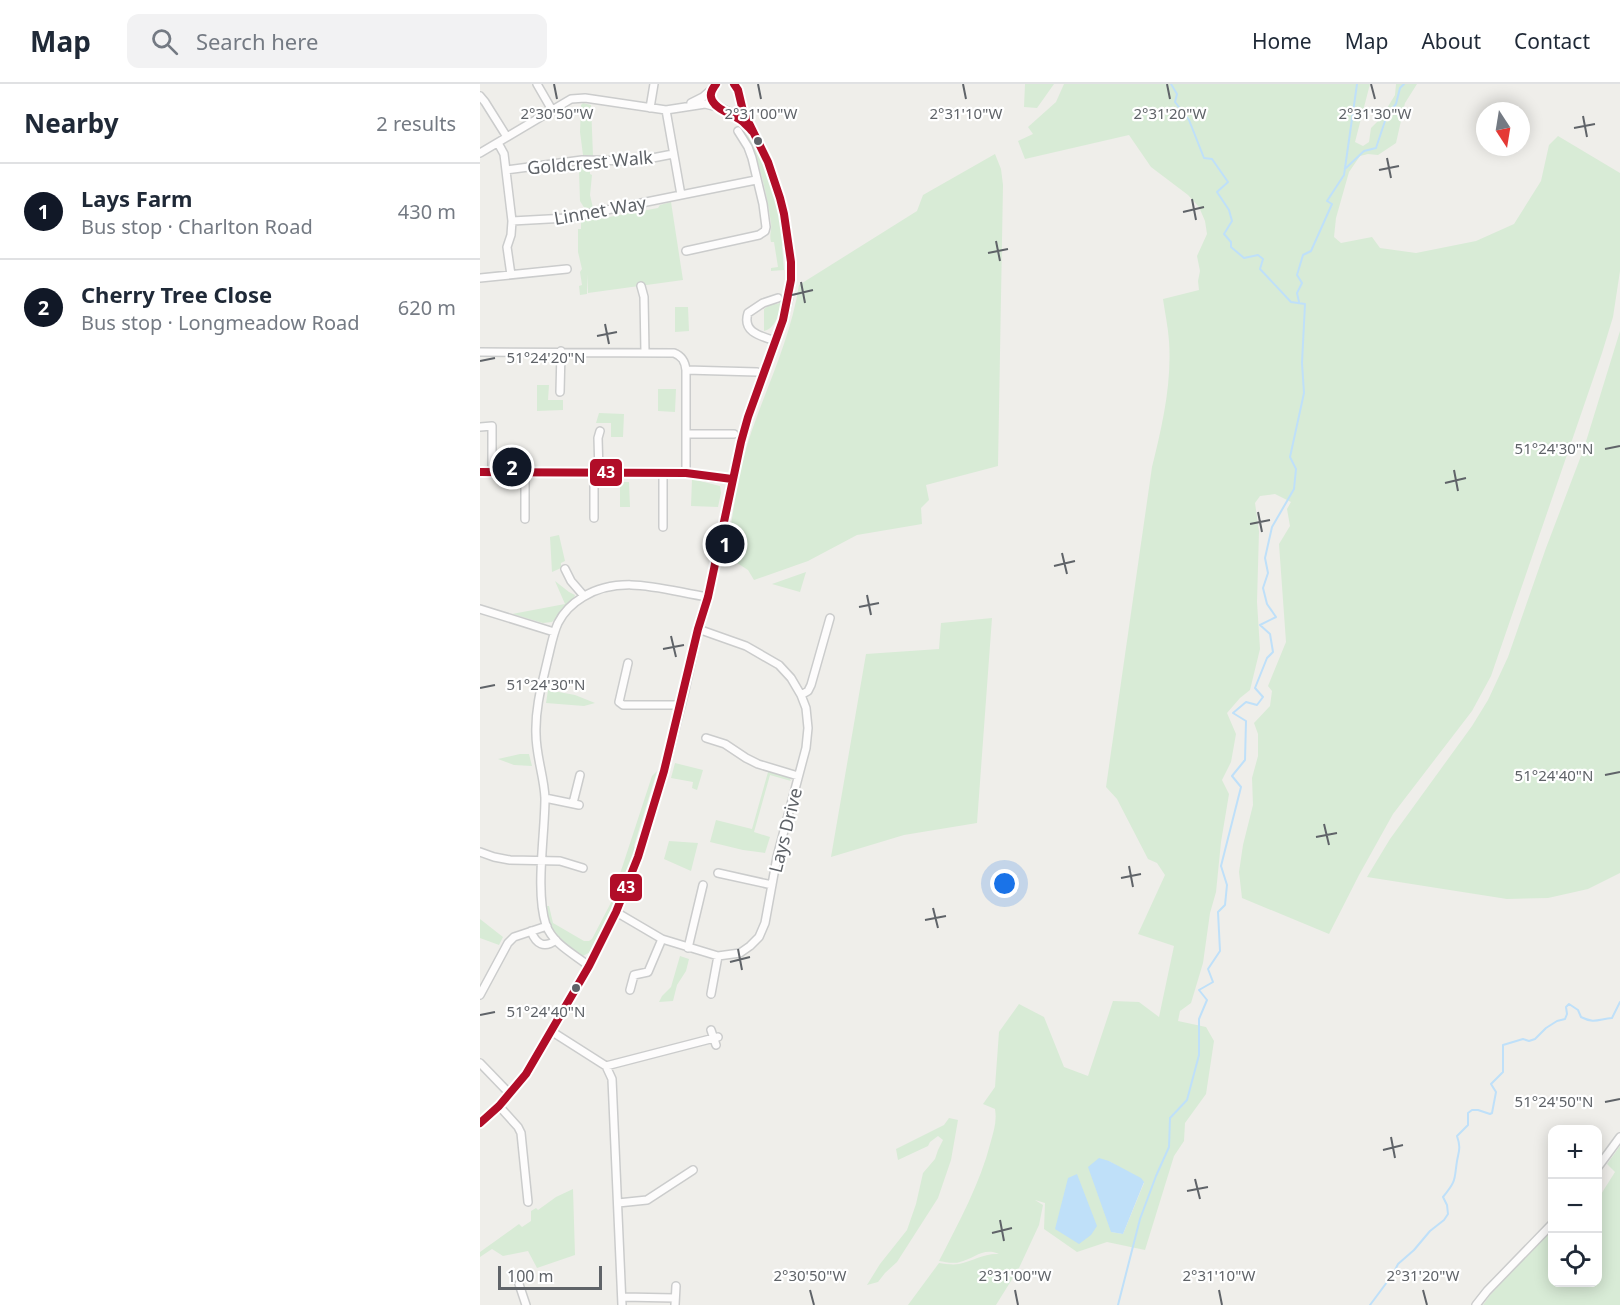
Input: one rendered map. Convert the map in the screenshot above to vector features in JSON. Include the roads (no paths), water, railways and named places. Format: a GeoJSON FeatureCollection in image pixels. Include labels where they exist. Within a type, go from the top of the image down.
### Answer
{"type":"FeatureCollection","features":[{"type":"Feature","properties":{"kind":"street"},"geometry":{"type":"LineString","coordinates":[[537,84],[552,110]]}},
{"type":"Feature","properties":{"kind":"street"},"geometry":{"type":"LineString","coordinates":[[650,108],[654,84]]}},
{"type":"Feature","properties":{"kind":"street"},"geometry":{"type":"LineString","coordinates":[[480,1123],[499,1106],[526,1074],[589,966],[616,912],[646,831],[664,771],[698,629],[708,597],[732,479],[748,417],[789,299],[791,261],[780,198],[768,162],[743,111],[738,90],[734,84]]}},
{"type":"Feature","properties":{"kind":"street"},"geometry":{"type":"LineString","coordinates":[[714,86],[712,100],[720,108],[742,121],[753,132]]}},
{"type":"Feature","properties":{"kind":"street"},"geometry":{"type":"LineString","coordinates":[[683,106],[703,97],[714,86]]}},
{"type":"Feature","properties":{"kind":"street"},"geometry":{"type":"LineString","coordinates":[[480,153],[571,99],[580,98],[666,110],[705,104],[729,108],[736,103],[739,95]]}},
{"type":"Feature","properties":{"kind":"street"},"geometry":{"type":"LineString","coordinates":[[480,96],[507,137]]}},
{"type":"Feature","properties":{"kind":"street"},"geometry":{"type":"LineString","coordinates":[[666,110],[681,195]]}},
{"type":"Feature","properties":{"kind":"street"},"geometry":{"type":"LineString","coordinates":[[686,250],[763,234],[766,227],[763,204],[752,158],[738,131]]}},
{"type":"Feature","properties":{"kind":"street"},"geometry":{"type":"LineString","coordinates":[[498,143],[504,154],[512,221],[511,235],[507,244],[511,275]]}},
{"type":"Feature","properties":{"kind":"street","name":"Goldcrest Walk"},"geometry":{"type":"LineString","coordinates":[[506,170],[582,160],[637,161],[674,154]]}},
{"type":"Feature","properties":{"kind":"street","name":"Linnet Way"},"geometry":{"type":"LineString","coordinates":[[512,221],[567,218],[756,180]]}},
{"type":"Feature","properties":{"kind":"street"},"geometry":{"type":"LineString","coordinates":[[480,278],[567,269]]}},
{"type":"Feature","properties":{"kind":"street"},"geometry":{"type":"LineString","coordinates":[[641,286],[644,297],[645,352]]}},
{"type":"Feature","properties":{"kind":"street"},"geometry":{"type":"LineString","coordinates":[[776,341],[749,330],[746,318],[748,313],[763,303],[778,298]]}},
{"type":"Feature","properties":{"kind":"street"},"geometry":{"type":"LineString","coordinates":[[560,393],[561,351]]}},
{"type":"Feature","properties":{"kind":"street"},"geometry":{"type":"LineString","coordinates":[[480,352],[674,352],[683,359],[687,370],[686,473]]}},
{"type":"Feature","properties":{"kind":"street"},"geometry":{"type":"LineString","coordinates":[[687,370],[757,372]]}},
{"type":"Feature","properties":{"kind":"street"},"geometry":{"type":"LineString","coordinates":[[480,427],[492,426],[492,472]]}},
{"type":"Feature","properties":{"kind":"street"},"geometry":{"type":"LineString","coordinates":[[594,518],[600,431]]}},
{"type":"Feature","properties":{"kind":"street"},"geometry":{"type":"LineString","coordinates":[[686,434],[734,435]]}},
{"type":"Feature","properties":{"kind":"street"},"geometry":{"type":"LineString","coordinates":[[480,472],[686,473],[732,479]]}},
{"type":"Feature","properties":{"kind":"street"},"geometry":{"type":"LineString","coordinates":[[525,472],[525,519]]}},
{"type":"Feature","properties":{"kind":"street"},"geometry":{"type":"LineString","coordinates":[[663,473],[663,527]]}},
{"type":"Feature","properties":{"kind":"street"},"geometry":{"type":"LineString","coordinates":[[565,569],[571,581],[584,596]]}},
{"type":"Feature","properties":{"kind":"street"},"geometry":{"type":"LineString","coordinates":[[589,966],[556,940],[547,926],[543,903],[544,781],[536,745],[536,720],[537,703],[554,632],[564,613],[584,596],[616,585],[656,586],[708,597]]}},
{"type":"Feature","properties":{"kind":"street"},"geometry":{"type":"LineString","coordinates":[[480,609],[554,632]]}},
{"type":"Feature","properties":{"kind":"street"},"geometry":{"type":"LineString","coordinates":[[801,695],[812,685],[830,618]]}},
{"type":"Feature","properties":{"kind":"street","name":"Lays Drive"},"geometry":{"type":"LineString","coordinates":[[616,912],[662,939],[718,956],[740,953],[750,946],[759,937],[765,923],[777,857],[806,748],[806,708],[791,678],[778,664],[746,646],[698,629]]}},
{"type":"Feature","properties":{"kind":"street"},"geometry":{"type":"LineString","coordinates":[[628,663],[619,702],[623,705],[681,705]]}},
{"type":"Feature","properties":{"kind":"street","name":"Lays Drive"},"geometry":{"type":"LineString","coordinates":[[706,738],[725,744],[758,764],[798,776]]}},
{"type":"Feature","properties":{"kind":"street"},"geometry":{"type":"LineString","coordinates":[[544,798],[576,804],[580,775]]}},
{"type":"Feature","properties":{"kind":"street"},"geometry":{"type":"LineString","coordinates":[[480,852],[510,860],[560,861],[583,868]]}},
{"type":"Feature","properties":{"kind":"street","name":"Lays Drive"},"geometry":{"type":"LineString","coordinates":[[718,873],[732,879],[772,885]]}},
{"type":"Feature","properties":{"kind":"street"},"geometry":{"type":"LineString","coordinates":[[688,948],[703,885]]}},
{"type":"Feature","properties":{"kind":"street"},"geometry":{"type":"LineString","coordinates":[[480,995],[508,942],[514,937],[547,926]]}},
{"type":"Feature","properties":{"kind":"street"},"geometry":{"type":"LineString","coordinates":[[531,931],[537,943],[542,945],[548,945],[556,940]]}},
{"type":"Feature","properties":{"kind":"street"},"geometry":{"type":"LineString","coordinates":[[630,990],[634,975],[648,972],[662,939]]}},
{"type":"Feature","properties":{"kind":"street"},"geometry":{"type":"LineString","coordinates":[[711,994],[718,956]]}},
{"type":"Feature","properties":{"kind":"street"},"geometry":{"type":"LineString","coordinates":[[551,1031],[606,1066],[612,1079],[622,1301],[675,1302],[676,1286]]}},
{"type":"Feature","properties":{"kind":"street"},"geometry":{"type":"LineString","coordinates":[[606,1066],[715,1038]]}},
{"type":"Feature","properties":{"kind":"street"},"geometry":{"type":"LineString","coordinates":[[480,1063],[510,1094]]}},
{"type":"Feature","properties":{"kind":"street"},"geometry":{"type":"LineString","coordinates":[[499,1106],[521,1133],[528,1202]]}},
{"type":"Feature","properties":{"kind":"street"},"geometry":{"type":"LineString","coordinates":[[1602,1162],[1620,1137]]}},
{"type":"Feature","properties":{"kind":"street"},"geometry":{"type":"LineString","coordinates":[[618,1203],[647,1200],[693,1170]]}},
{"type":"Feature","properties":{"kind":"street"},"geometry":{"type":"LineString","coordinates":[[1476,1305],[1548,1228]]}},
{"type":"Feature","properties":{"kind":"street"},"geometry":{"type":"LineString","coordinates":[[519,1284],[526,1305]]}},
{"type":"Feature","properties":{"kind":"water"},"geometry":{"type":"Polygon","coordinates":[[[1099,1158],[1141,1178],[1144,1182],[1123,1234],[1111,1232],[1088,1167],[1099,1158]]]}},
{"type":"Feature","properties":{"kind":"water"},"geometry":{"type":"Polygon","coordinates":[[[1077,1174],[1097,1226],[1091,1235],[1079,1244],[1055,1229],[1068,1178],[1077,1174]]]}},
{"type":"Feature","properties":{"kind":"waterway"},"geometry":{"type":"LineString","coordinates":[[1118,1305],[1140,1219],[1169,1147],[1170,1118],[1187,1100],[1199,1055],[1199,1019],[1207,1000],[1199,990],[1213,982],[1208,969],[1220,951],[1218,912],[1225,905],[1227,885],[1221,866],[1241,787],[1232,776],[1245,760],[1246,721],[1233,713],[1246,702],[1257,705],[1263,697],[1255,688],[1267,658],[1273,652],[1270,634],[1260,625],[1276,617],[1267,604],[1263,588],[1268,573],[1265,558],[1272,527],[1294,489],[1296,469],[1290,457],[1304,393],[1302,363],[1305,304],[1291,302],[1260,269],[1263,259],[1258,255],[1244,258],[1231,247],[1231,242],[1224,234],[1232,221],[1229,210],[1217,192],[1228,182],[1212,159],[1204,158],[1189,120],[1175,102],[1177,94],[1171,84]]}},
{"type":"Feature","properties":{"kind":"waterway"},"geometry":{"type":"LineString","coordinates":[[1299,302],[1297,293],[1302,283],[1297,275],[1303,255],[1311,251],[1332,204],[1327,201],[1344,175],[1357,84]]}},
{"type":"Feature","properties":{"kind":"waterway"},"geometry":{"type":"LineString","coordinates":[[1346,168],[1364,151],[1376,148],[1387,115],[1396,104],[1400,88],[1404,84]]}},
{"type":"Feature","properties":{"kind":"waterway"},"geometry":{"type":"LineString","coordinates":[[1370,1305],[1398,1264],[1448,1214],[1443,1197],[1451,1187],[1455,1176],[1459,1149],[1457,1136],[1468,1125],[1468,1113],[1472,1110],[1492,1113],[1496,1092],[1491,1084],[1503,1072],[1503,1045],[1523,1039],[1529,1041],[1535,1039],[1546,1028],[1565,1019],[1566,1007],[1569,1004],[1578,1010],[1581,1017],[1593,1021],[1612,1018],[1620,1002]]}},
{"type":"Feature","properties":{"kind":"place","name":"Cherry Tree Close"},"geometry":{"type":"Point","coordinates":[512,467]}},
{"type":"Feature","properties":{"kind":"place","name":"Lays Farm"},"geometry":{"type":"Point","coordinates":[725,544]}}]}
